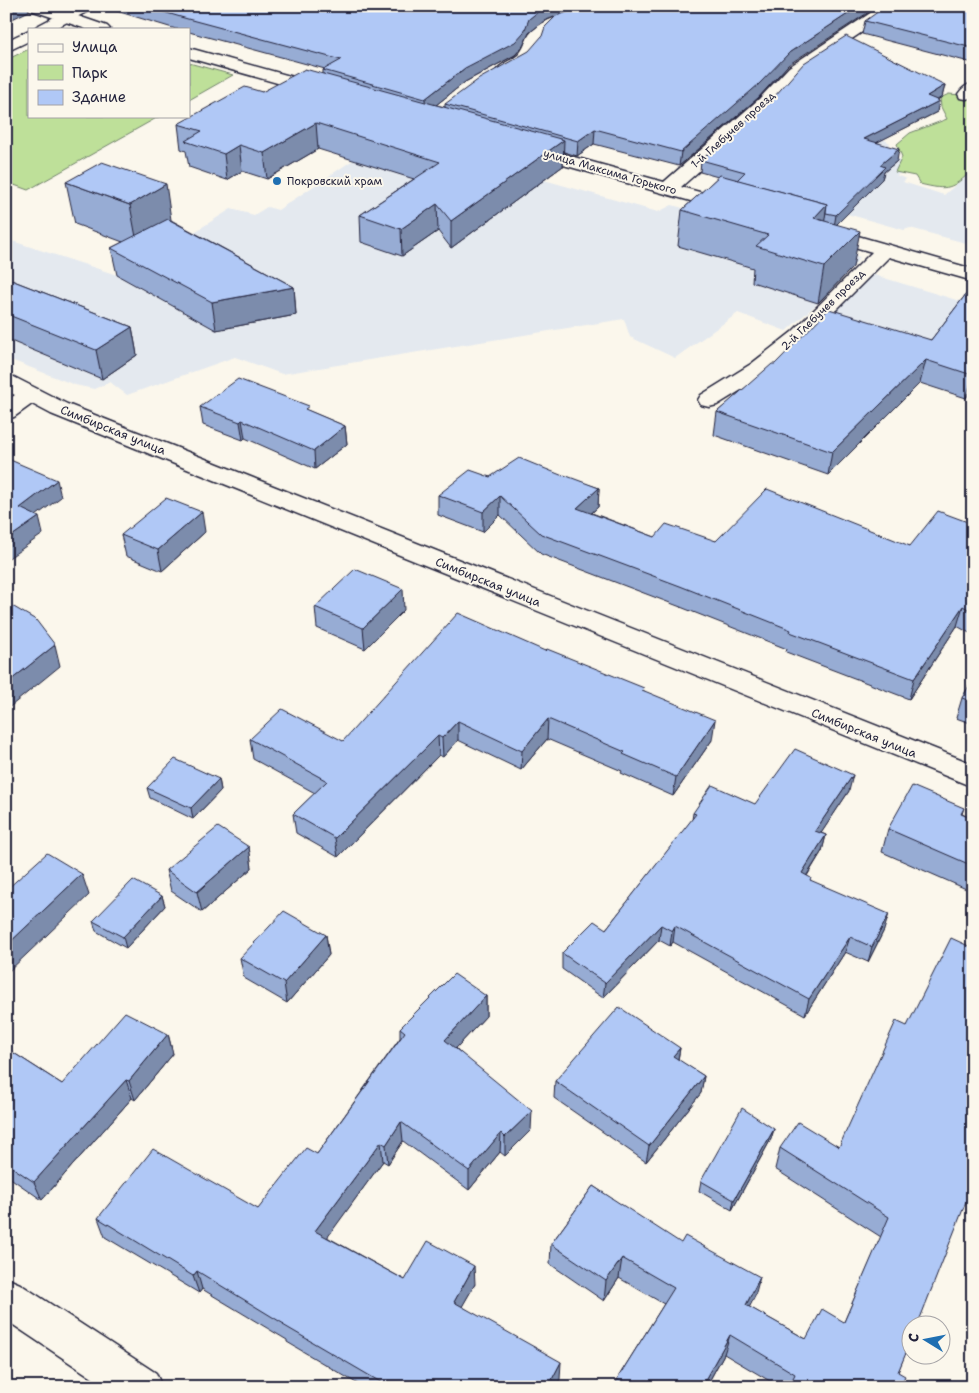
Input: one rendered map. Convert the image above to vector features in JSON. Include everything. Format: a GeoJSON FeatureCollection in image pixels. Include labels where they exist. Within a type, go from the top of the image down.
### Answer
{"type":"FeatureCollection","features":[{"type":"Feature","properties":{"kind":"street"},"geometry":{"type":"LineString","coordinates":[[33,6],[99,28]]}},
{"type":"Feature","properties":{"kind":"street"},"geometry":{"type":"LineString","coordinates":[[44,28],[87,6]]}},
{"type":"Feature","properties":{"kind":"street"},"geometry":{"type":"LineString","coordinates":[[494,77],[522,60],[532,48],[536,37],[550,25],[603,6]]}},
{"type":"Feature","properties":{"kind":"street","name":"1-й Глебучев проезд"},"geometry":{"type":"LineString","coordinates":[[667,189],[765,103],[795,70],[887,9],[899,6]]}},
{"type":"Feature","properties":{"kind":"street"},"geometry":{"type":"LineString","coordinates":[[6,47],[28,36]]}},
{"type":"Feature","properties":{"kind":"street"},"geometry":{"type":"LineString","coordinates":[[190,53],[335,94]]}},
{"type":"Feature","properties":{"kind":"street","name":"улица Максима Горького"},"geometry":{"type":"LineString","coordinates":[[512,144],[750,212]]}},
{"type":"Feature","properties":{"kind":"street"},"geometry":{"type":"LineString","coordinates":[[805,227],[973,275]]}},
{"type":"Feature","properties":{"kind":"street","name":"2-й Глебучев проезд"},"geometry":{"type":"LineString","coordinates":[[708,400],[759,369],[829,311],[885,250]]}},
{"type":"Feature","properties":{"kind":"street","name":"Симбирская улица"},"geometry":{"type":"LineString","coordinates":[[6,382],[65,411],[973,776]]}},
{"type":"Feature","properties":{"kind":"street"},"geometry":{"type":"LineString","coordinates":[[6,412],[31,394]]}},
{"type":"Feature","properties":{"kind":"street"},"geometry":{"type":"LineString","coordinates":[[6,1297],[142,1387]]}},
{"type":"Feature","properties":{"kind":"shaded area"},"geometry":{"type":"Polygon","coordinates":[[[860,126],[890,143],[885,152],[918,169],[896,175],[906,179],[903,182],[944,195],[973,170],[973,245],[910,228],[904,230],[709,175],[755,135],[860,126]]]}},
{"type":"Feature","properties":{"kind":"shaded area"},"geometry":{"type":"Polygon","coordinates":[[[395,132],[544,180],[658,212],[672,205],[860,257],[853,267],[818,303],[786,331],[738,313],[675,358],[630,337],[624,319],[282,374],[235,357],[127,395],[110,382],[94,389],[75,385],[6,358],[6,239],[117,275],[216,330],[172,246],[231,209],[254,215],[267,207],[278,210],[395,132]]]}},
{"type":"Feature","properties":{"kind":"shaded area"},"geometry":{"type":"Polygon","coordinates":[[[871,274],[973,305],[973,399],[810,348],[807,340],[871,274]]]}},
{"type":"Feature","properties":{"kind":"green space"},"geometry":{"type":"Polygon","coordinates":[[[28,49],[28,118],[156,118],[28,190],[6,182],[6,60],[28,49]]]}},
{"type":"Feature","properties":{"kind":"green space"},"geometry":{"type":"Polygon","coordinates":[[[190,63],[233,75],[190,99],[190,63]]]}},
{"type":"Feature","properties":{"kind":"green space"},"geometry":{"type":"Polygon","coordinates":[[[949,94],[973,96],[973,170],[954,185],[944,188],[920,184],[915,176],[895,172],[902,157],[897,144],[910,133],[947,119],[941,107],[940,98],[949,94]]]}},
{"type":"Feature","properties":{"kind":"building"},"geometry":{"type":"Polygon","coordinates":[[[143,6],[547,6],[529,19],[524,32],[515,42],[465,68],[425,99],[323,70],[341,60],[143,6]]]}},
{"type":"Feature","properties":{"kind":"building"},"geometry":{"type":"Polygon","coordinates":[[[585,6],[860,6],[790,52],[759,84],[681,152],[595,129],[578,141],[445,104],[479,79],[529,51],[542,36],[545,27],[556,16],[585,6]]]}},
{"type":"Feature","properties":{"kind":"building"},"geometry":{"type":"Polygon","coordinates":[[[886,6],[973,6],[973,48],[865,21],[886,6]]]}},
{"type":"Feature","properties":{"kind":"building"},"geometry":{"type":"Polygon","coordinates":[[[846,36],[945,85],[927,96],[939,101],[864,139],[899,149],[880,165],[885,167],[836,215],[826,213],[827,204],[737,180],[745,172],[701,160],[774,97],[804,63],[846,36]]]}},
{"type":"Feature","properties":{"kind":"building"},"geometry":{"type":"Polygon","coordinates":[[[305,69],[564,140],[451,221],[437,204],[401,229],[360,215],[440,162],[316,123],[264,153],[239,145],[224,154],[185,141],[202,131],[178,124],[245,87],[262,92],[305,69]]]}},
{"type":"Feature","properties":{"kind":"building"},"geometry":{"type":"Polygon","coordinates":[[[102,162],[166,184],[130,205],[66,182],[102,162]]]}},
{"type":"Feature","properties":{"kind":"building"},"geometry":{"type":"Polygon","coordinates":[[[720,175],[827,204],[814,218],[860,231],[824,267],[756,246],[768,235],[682,210],[720,175]]]}},
{"type":"Feature","properties":{"kind":"building"},"geometry":{"type":"Polygon","coordinates":[[[168,219],[294,287],[212,302],[111,248],[168,219]]]}},
{"type":"Feature","properties":{"kind":"building"},"geometry":{"type":"Polygon","coordinates":[[[6,278],[132,327],[96,350],[6,314],[6,278]]]}},
{"type":"Feature","properties":{"kind":"building"},"geometry":{"type":"Polygon","coordinates":[[[973,285],[972,375],[926,360],[832,452],[717,412],[772,364],[775,364],[829,309],[931,340],[973,285]]]}},
{"type":"Feature","properties":{"kind":"building"},"geometry":{"type":"Polygon","coordinates":[[[238,379],[309,406],[305,409],[345,426],[314,451],[242,420],[240,422],[200,407],[238,379]]]}},
{"type":"Feature","properties":{"kind":"building"},"geometry":{"type":"Polygon","coordinates":[[[519,458],[599,488],[577,508],[655,537],[666,524],[716,541],[767,489],[910,546],[938,511],[973,524],[973,612],[963,606],[914,679],[790,632],[791,630],[680,586],[541,534],[500,496],[483,512],[438,495],[470,470],[490,477],[519,458]]]}},
{"type":"Feature","properties":{"kind":"building"},"geometry":{"type":"Polygon","coordinates":[[[8,459],[57,480],[20,508],[39,517],[6,540],[6,460],[8,459]]]}},
{"type":"Feature","properties":{"kind":"building"},"geometry":{"type":"Polygon","coordinates":[[[166,498],[202,512],[158,550],[121,535],[166,498]]]}},
{"type":"Feature","properties":{"kind":"building"},"geometry":{"type":"Polygon","coordinates":[[[355,569],[403,589],[363,628],[315,607],[355,569]]]}},
{"type":"Feature","properties":{"kind":"building"},"geometry":{"type":"Polygon","coordinates":[[[6,604],[36,620],[55,645],[6,684],[6,604]]]}},
{"type":"Feature","properties":{"kind":"building"},"geometry":{"type":"Polygon","coordinates":[[[458,613],[545,651],[547,649],[644,688],[642,690],[715,720],[676,777],[623,754],[625,752],[548,719],[522,751],[458,721],[442,738],[438,736],[335,838],[293,814],[327,781],[250,739],[282,709],[343,741],[458,613]]]}},
{"type":"Feature","properties":{"kind":"building"},"geometry":{"type":"Polygon","coordinates":[[[973,679],[973,702],[962,698],[973,679]]]}},
{"type":"Feature","properties":{"kind":"building"},"geometry":{"type":"Polygon","coordinates":[[[795,749],[853,775],[815,831],[826,835],[802,873],[811,878],[810,880],[889,914],[872,947],[850,937],[809,999],[675,926],[672,931],[661,925],[605,983],[562,953],[594,921],[606,929],[696,814],[693,813],[712,785],[755,804],[795,749]]]}},
{"type":"Feature","properties":{"kind":"building"},"geometry":{"type":"Polygon","coordinates":[[[175,759],[219,779],[191,808],[147,788],[175,759]]]}},
{"type":"Feature","properties":{"kind":"building"},"geometry":{"type":"Polygon","coordinates":[[[912,786],[964,808],[961,814],[973,819],[973,866],[888,829],[912,786]]]}},
{"type":"Feature","properties":{"kind":"building"},"geometry":{"type":"Polygon","coordinates":[[[218,827],[249,847],[197,892],[166,870],[218,827]]]}},
{"type":"Feature","properties":{"kind":"building"},"geometry":{"type":"Polygon","coordinates":[[[47,853],[82,874],[6,946],[6,890],[47,853]]]}},
{"type":"Feature","properties":{"kind":"building"},"geometry":{"type":"Polygon","coordinates":[[[133,880],[162,896],[123,937],[93,921],[133,880]]]}},
{"type":"Feature","properties":{"kind":"building"},"geometry":{"type":"Polygon","coordinates":[[[284,911],[326,935],[284,983],[240,958],[284,911]]]}},
{"type":"Feature","properties":{"kind":"building"},"geometry":{"type":"Polygon","coordinates":[[[951,938],[973,948],[973,1184],[921,1316],[902,1316],[902,1363],[898,1372],[905,1376],[900,1387],[789,1387],[795,1374],[730,1335],[701,1387],[628,1387],[617,1379],[674,1288],[622,1258],[606,1281],[551,1244],[593,1186],[681,1243],[685,1236],[760,1277],[746,1305],[806,1339],[822,1309],[844,1322],[889,1217],[780,1148],[798,1122],[839,1147],[896,1021],[907,1026],[951,938]]]}},
{"type":"Feature","properties":{"kind":"building"},"geometry":{"type":"Polygon","coordinates":[[[454,974],[486,996],[445,1040],[532,1111],[505,1137],[501,1133],[469,1171],[401,1122],[386,1145],[381,1142],[315,1231],[405,1280],[428,1241],[474,1266],[454,1302],[561,1362],[548,1387],[389,1387],[283,1325],[197,1271],[193,1276],[98,1218],[153,1149],[258,1209],[306,1148],[317,1154],[405,1032],[400,1028],[454,974]]]}},
{"type":"Feature","properties":{"kind":"building"},"geometry":{"type":"Polygon","coordinates":[[[619,1007],[680,1048],[673,1056],[704,1076],[649,1146],[555,1081],[619,1007]]]}},
{"type":"Feature","properties":{"kind":"building"},"geometry":{"type":"Polygon","coordinates":[[[125,1012],[168,1034],[129,1081],[126,1080],[34,1182],[6,1163],[6,1048],[62,1084],[125,1012]]]}},
{"type":"Feature","properties":{"kind":"building"},"geometry":{"type":"Polygon","coordinates":[[[742,1108],[774,1129],[734,1200],[701,1181],[742,1108]]]}},
{"type":"Feature","properties":{"kind":"place","name":"Покровский храм"},"geometry":{"type":"Point","coordinates":[277,181]}}]}
